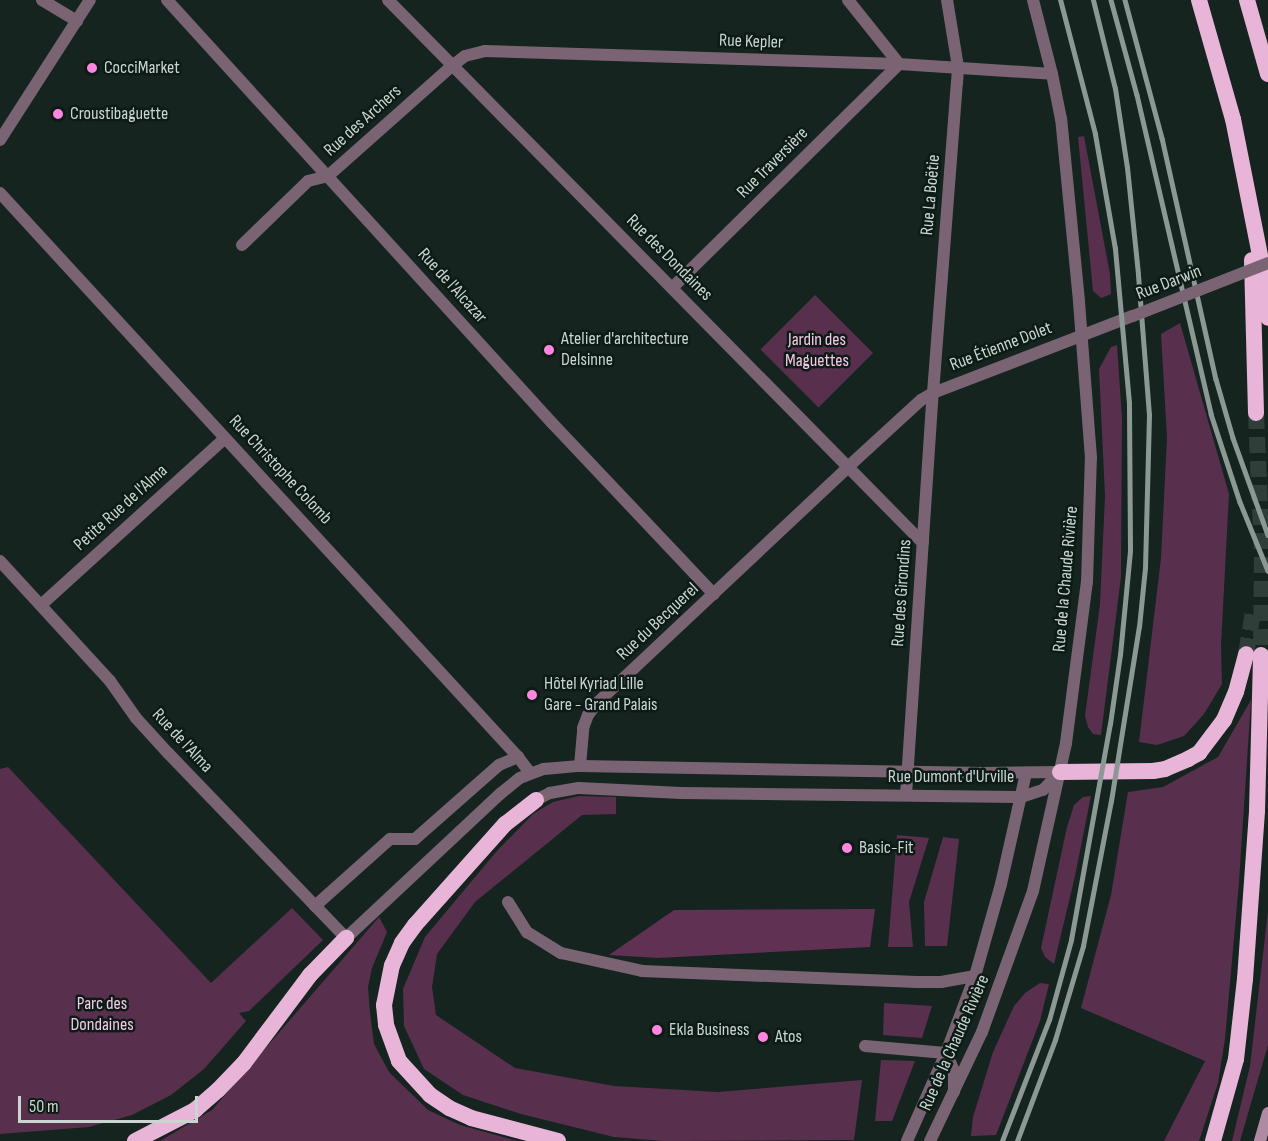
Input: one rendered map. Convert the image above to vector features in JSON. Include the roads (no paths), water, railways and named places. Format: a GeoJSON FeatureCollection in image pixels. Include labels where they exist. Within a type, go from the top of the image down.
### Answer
{"type":"FeatureCollection","features":[{"type":"Feature","properties":{"kind":"highway"},"geometry":{"type":"LineString","coordinates":[[1199,0],[1226,86],[1251,211],[1268,318]]}},
{"type":"Feature","properties":{"kind":"highway"},"geometry":{"type":"LineString","coordinates":[[1247,0],[1268,74]]}},
{"type":"Feature","properties":{"kind":"highway"},"geometry":{"type":"LineString","coordinates":[[1251,211],[1256,413]]}},
{"type":"Feature","properties":{"kind":"highway"},"geometry":{"type":"LineString","coordinates":[[1060,772],[1152,771],[1179,764],[1193,756],[1207,744],[1224,720],[1254,655],[1257,823],[1236,1059],[1213,1141]]}},
{"type":"Feature","properties":{"kind":"highway"},"geometry":{"type":"LineString","coordinates":[[536,800],[505,824],[415,925],[402,943],[392,965],[384,1005],[386,1025],[399,1061],[430,1095],[449,1108],[471,1118],[558,1141]]}},
{"type":"Feature","properties":{"kind":"highway"},"geometry":{"type":"LineString","coordinates":[[135,1141],[195,1110],[218,1090],[244,1063],[310,975],[346,938]]}},
{"type":"Feature","properties":{"kind":"main road"},"geometry":{"type":"LineString","coordinates":[[1260,1141],[1268,1113]]}},
{"type":"Feature","properties":{"kind":"street"},"geometry":{"type":"LineString","coordinates":[[42,0],[77,21]]}},
{"type":"Feature","properties":{"kind":"street"},"geometry":{"type":"LineString","coordinates":[[0,140],[90,0]]}},
{"type":"Feature","properties":{"kind":"street","name":"Rue de l'Alcazar"},"geometry":{"type":"LineString","coordinates":[[167,0],[553,424],[714,594]]}},
{"type":"Feature","properties":{"kind":"street","name":"Rue des Dondaines"},"geometry":{"type":"LineString","coordinates":[[388,0],[923,543]]}},
{"type":"Feature","properties":{"kind":"street"},"geometry":{"type":"LineString","coordinates":[[848,0],[899,64]]}},
{"type":"Feature","properties":{"kind":"street","name":"Rue La Boëtie"},"geometry":{"type":"LineString","coordinates":[[933,393],[958,67],[947,0]]}},
{"type":"Feature","properties":{"kind":"street","name":"Rue de la Chaude Rivière"},"geometry":{"type":"LineString","coordinates":[[930,1141],[954,1094],[998,992],[1023,924],[1041,864],[1060,772],[1083,624],[1090,547],[1091,458],[1066,166],[1053,74],[1033,0]]}},
{"type":"Feature","properties":{"kind":"street","name":"Rue Kepler"},"geometry":{"type":"LineString","coordinates":[[452,66],[465,56],[485,51],[899,64],[1053,74]]}},
{"type":"Feature","properties":{"kind":"street","name":"Rue Traversière"},"geometry":{"type":"LineString","coordinates":[[672,288],[899,64]]}},
{"type":"Feature","properties":{"kind":"street","name":"Rue des Archers"},"geometry":{"type":"LineString","coordinates":[[242,245],[308,181],[328,176],[452,66]]}},
{"type":"Feature","properties":{"kind":"street","name":"Rue Christophe Colomb"},"geometry":{"type":"LineString","coordinates":[[0,194],[518,757],[530,773]]}},
{"type":"Feature","properties":{"kind":"street","name":"Rue Darwin"},"geometry":{"type":"LineString","coordinates":[[1082,335],[1268,263]]}},
{"type":"Feature","properties":{"kind":"street","name":"Rue Étienne Dolet"},"geometry":{"type":"LineString","coordinates":[[933,393],[1082,335]]}},
{"type":"Feature","properties":{"kind":"street","name":"Rue du Becquerel"},"geometry":{"type":"LineString","coordinates":[[580,766],[583,728],[588,715],[597,703],[849,466],[921,400],[933,393]]}},
{"type":"Feature","properties":{"kind":"street","name":"Rue des Girondins"},"geometry":{"type":"LineString","coordinates":[[906,795],[933,393]]}},
{"type":"Feature","properties":{"kind":"street","name":"Petite Rue de l'Alma"},"geometry":{"type":"LineString","coordinates":[[41,605],[225,438]]}},
{"type":"Feature","properties":{"kind":"street","name":"Rue de l'Alma"},"geometry":{"type":"LineString","coordinates":[[0,561],[110,681],[136,718],[346,938]]}},
{"type":"Feature","properties":{"kind":"street"},"geometry":{"type":"LineString","coordinates":[[315,906],[390,838],[415,839],[499,765],[518,757]]}},
{"type":"Feature","properties":{"kind":"street"},"geometry":{"type":"LineString","coordinates":[[346,938],[500,794],[530,773],[544,769],[580,766]]}},
{"type":"Feature","properties":{"kind":"street","name":"Rue Dumont d'Urville"},"geometry":{"type":"LineString","coordinates":[[580,766],[908,772],[1060,772]]}},
{"type":"Feature","properties":{"kind":"street","name":"Rue Dumont d'Urville"},"geometry":{"type":"LineString","coordinates":[[536,800],[550,793],[579,788],[681,793],[1021,797],[1043,790],[1060,772]]}},
{"type":"Feature","properties":{"kind":"street","name":"Rue de la Chaude Rivière"},"geometry":{"type":"LineString","coordinates":[[907,1141],[946,1053],[975,976],[1001,884],[1026,773]]}},
{"type":"Feature","properties":{"kind":"street"},"geometry":{"type":"LineString","coordinates":[[508,902],[527,932],[561,953],[642,971],[917,982],[941,982],[975,976]]}},
{"type":"Feature","properties":{"kind":"street"},"geometry":{"type":"LineString","coordinates":[[865,1046],[946,1053],[954,1071],[954,1094]]}},
{"type":"Feature","properties":{"kind":"tunnel"},"geometry":{"type":"LineString","coordinates":[[1256,413],[1262,557],[1261,655]]}},
{"type":"Feature","properties":{"kind":"tunnel"},"geometry":{"type":"LineString","coordinates":[[1246,654],[1253,612]]}},
{"type":"Feature","properties":{"kind":"railway"},"geometry":{"type":"LineString","coordinates":[[1002,1141],[1049,1020],[1071,940],[1110,724],[1120,655],[1130,551],[1129,403],[1115,249],[1095,134],[1060,0]]}},
{"type":"Feature","properties":{"kind":"railway"},"geometry":{"type":"LineString","coordinates":[[1017,1141],[1055,1040],[1083,946],[1111,801],[1139,627],[1145,568],[1149,415],[1138,274],[1127,168],[1115,89],[1093,0]]}},
{"type":"Feature","properties":{"kind":"railway"},"geometry":{"type":"LineString","coordinates":[[1111,0],[1137,95],[1211,414],[1240,502],[1268,571]]}},
{"type":"Feature","properties":{"kind":"railway"},"geometry":{"type":"LineString","coordinates":[[1125,0],[1162,138],[1216,379],[1233,438],[1268,535]]}},
{"type":"Feature","properties":{"kind":"place","name":"CocciMarket"},"geometry":{"type":"Point","coordinates":[92,68]}},
{"type":"Feature","properties":{"kind":"place","name":"Croustibaguette"},"geometry":{"type":"Point","coordinates":[58,114]}},
{"type":"Feature","properties":{"kind":"place","name":"Atelier d'architecture Delsinne"},"geometry":{"type":"Point","coordinates":[549,350]}},
{"type":"Feature","properties":{"kind":"place","name":"Hôtel Kyriad Lille Gare - Grand Palais"},"geometry":{"type":"Point","coordinates":[532,695]}},
{"type":"Feature","properties":{"kind":"place","name":"Basic-Fit"},"geometry":{"type":"Point","coordinates":[847,848]}},
{"type":"Feature","properties":{"kind":"place","name":"Ekla Business"},"geometry":{"type":"Point","coordinates":[657,1030]}},
{"type":"Feature","properties":{"kind":"place","name":"Atos"},"geometry":{"type":"Point","coordinates":[763,1037]}},
{"type":"Feature","properties":{"kind":"park label","name":"Jardin des Maguettes"},"geometry":{"type":"Point","coordinates":[817,351]}},
{"type":"Feature","properties":{"kind":"park label","name":"Parc des Dondaines"},"geometry":{"type":"Point","coordinates":[102,1015]}}]}
